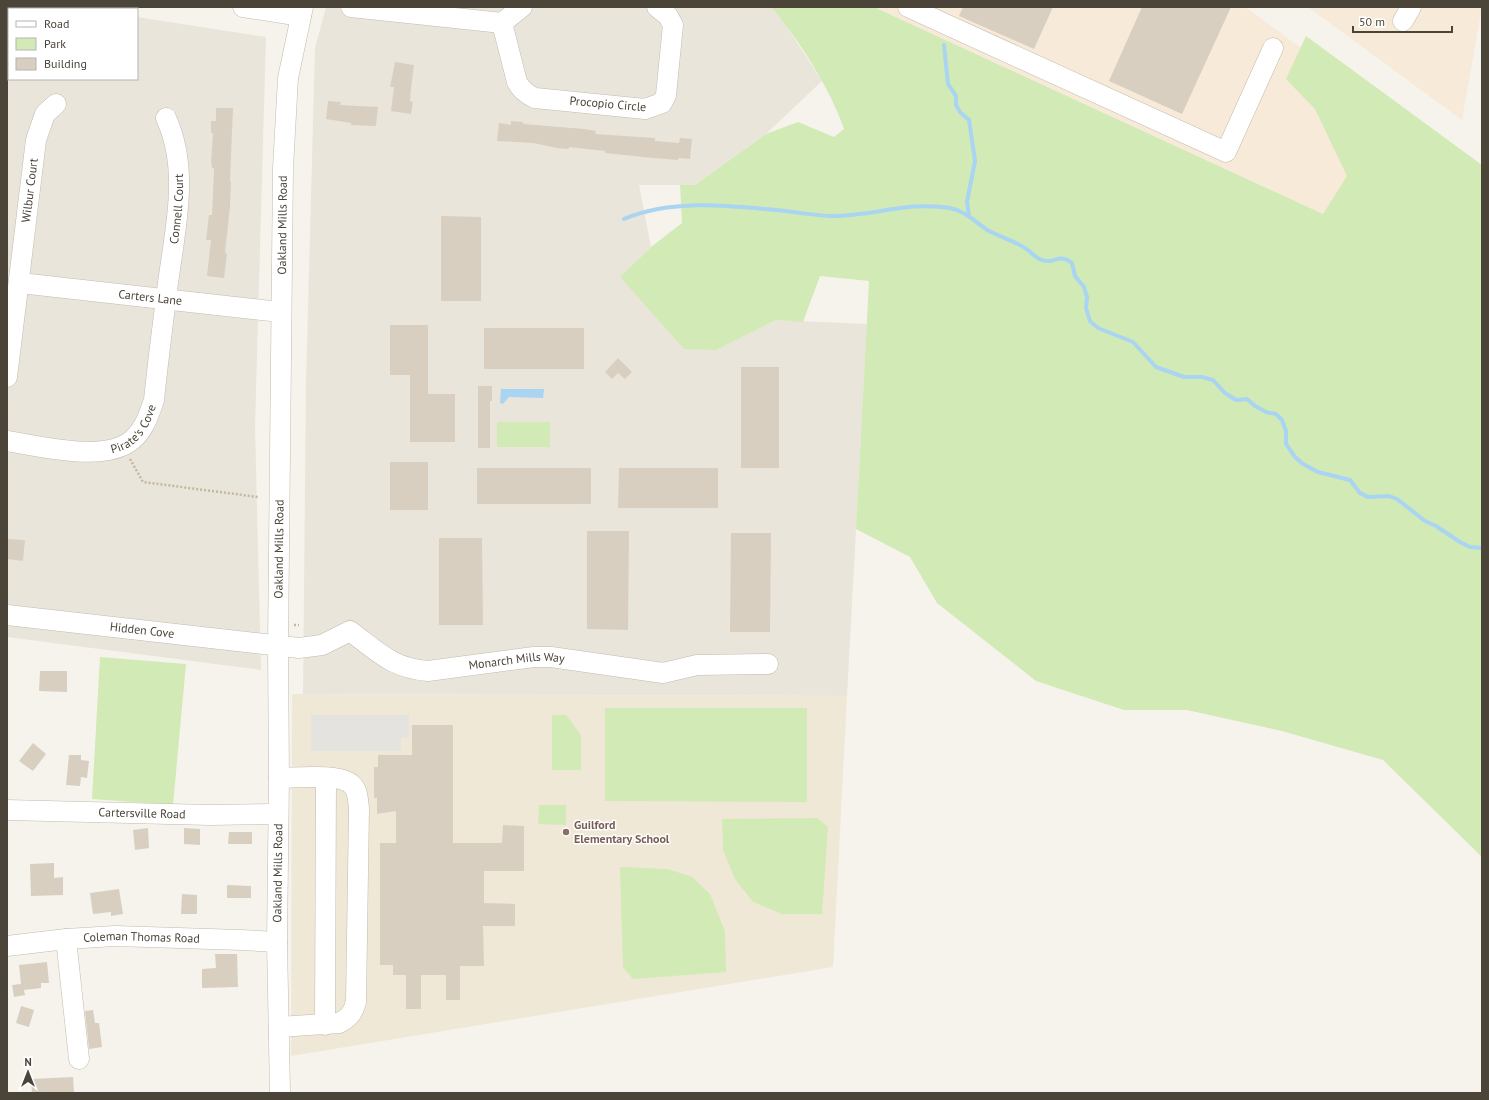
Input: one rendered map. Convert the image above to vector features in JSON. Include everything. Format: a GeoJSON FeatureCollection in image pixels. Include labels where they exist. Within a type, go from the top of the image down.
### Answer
{"type":"FeatureCollection","features":[{"type":"Feature","properties":{"kind":"street"},"geometry":{"type":"LineString","coordinates":[[243,7],[302,11]]}},
{"type":"Feature","properties":{"kind":"street"},"geometry":{"type":"LineString","coordinates":[[350,7],[502,23],[522,7]]}},
{"type":"Feature","properties":{"kind":"street","name":"Procopio Circle"},"geometry":{"type":"LineString","coordinates":[[502,23],[517,82],[521,89],[527,94],[535,98],[645,109],[662,103],[666,95],[673,25],[662,9],[657,7]]}},
{"type":"Feature","properties":{"kind":"street"},"geometry":{"type":"LineString","coordinates":[[910,8],[1226,152],[1273,48]]}},
{"type":"Feature","properties":{"kind":"street","name":"Oakland Mills Road"},"geometry":{"type":"LineString","coordinates":[[280,1093],[277,942],[279,778],[278,646],[280,312],[285,117],[288,78],[302,11]]}},
{"type":"Feature","properties":{"kind":"street","name":"Wilbur Court"},"geometry":{"type":"LineString","coordinates":[[20,283],[36,140],[46,114],[56,104]]}},
{"type":"Feature","properties":{"kind":"street","name":"Connell Court"},"geometry":{"type":"LineString","coordinates":[[166,118],[174,134],[178,152],[180,173],[166,300]]}},
{"type":"Feature","properties":{"kind":"street"},"geometry":{"type":"LineString","coordinates":[[7,377],[20,283]]}},
{"type":"Feature","properties":{"kind":"street","name":"Carters Lane"},"geometry":{"type":"LineString","coordinates":[[20,283],[280,312]]}},
{"type":"Feature","properties":{"kind":"street","name":"Pirate's Cove"},"geometry":{"type":"LineString","coordinates":[[7,441],[85,452],[107,452],[123,446],[133,440],[142,429],[154,400],[166,300]]}},
{"type":"Feature","properties":{"kind":"street","name":"Hidden Cove"},"geometry":{"type":"LineString","coordinates":[[7,615],[278,646]]}},
{"type":"Feature","properties":{"kind":"street","name":"Monarch Mills Way"},"geometry":{"type":"LineString","coordinates":[[278,646],[299,648],[322,645],[350,631],[392,663],[412,670],[428,671],[534,657],[552,657],[663,673],[697,665],[768,664]]}},
{"type":"Feature","properties":{"kind":"street"},"geometry":{"type":"LineString","coordinates":[[279,778],[343,779],[353,785],[358,796],[360,808],[356,1002],[353,1012],[347,1019],[325,1025],[279,1027]]}},
{"type":"Feature","properties":{"kind":"street"},"geometry":{"type":"LineString","coordinates":[[325,1025],[326,778]]}},
{"type":"Feature","properties":{"kind":"street","name":"Cartersville Road"},"geometry":{"type":"LineString","coordinates":[[7,810],[210,815],[278,814]]}},
{"type":"Feature","properties":{"kind":"street","name":"Coleman Thomas Road"},"geometry":{"type":"LineString","coordinates":[[7,946],[66,939],[115,936],[277,942]]}},
{"type":"Feature","properties":{"kind":"street"},"geometry":{"type":"LineString","coordinates":[[66,939],[79,1059]]}},
{"type":"Feature","properties":{"kind":"path"},"geometry":{"type":"LineString","coordinates":[[123,446],[143,482],[258,497]]}},
{"type":"Feature","properties":{"kind":"shaded area"},"geometry":{"type":"Polygon","coordinates":[[[7,7],[78,8],[8,8],[8,80],[138,80],[138,17],[266,37],[255,427],[261,670],[7,637],[7,7]]]}},
{"type":"Feature","properties":{"kind":"shaded area"},"geometry":{"type":"Polygon","coordinates":[[[326,7],[771,7],[783,21],[822,81],[766,134],[695,185],[639,185],[651,247],[620,277],[716,350],[776,320],[867,324],[847,696],[303,694],[306,383],[315,48],[326,7]]]}},
{"type":"Feature","properties":{"kind":"shaded area"},"geometry":{"type":"Polygon","coordinates":[[[874,7],[1245,7],[1457,161],[1434,265],[874,7]]]}},
{"type":"Feature","properties":{"kind":"shaded area"},"geometry":{"type":"Polygon","coordinates":[[[1308,7],[1482,7],[1462,120],[1308,7]]]}},
{"type":"Feature","properties":{"kind":"shaded area","name":"Guilford Elementary School"},"geometry":{"type":"Polygon","coordinates":[[[292,694],[847,696],[833,967],[291,1056],[292,694]]]}},
{"type":"Feature","properties":{"kind":"shaded area"},"geometry":{"type":"Polygon","coordinates":[[[311,715],[409,715],[409,738],[401,738],[401,751],[311,751],[311,715]]]}},
{"type":"Feature","properties":{"kind":"green space"},"geometry":{"type":"Polygon","coordinates":[[[771,7],[874,7],[1323,214],[1347,176],[1315,109],[1286,79],[1306,36],[1482,165],[1482,857],[1383,760],[1282,731],[1187,710],[1124,710],[1036,681],[937,603],[910,557],[856,529],[869,281],[820,276],[803,322],[776,320],[716,350],[684,349],[620,277],[651,247],[682,223],[680,185],[695,185],[766,134],[798,122],[834,137],[844,129],[831,98],[813,65],[803,49],[771,7]]]}},
{"type":"Feature","properties":{"kind":"green space"},"geometry":{"type":"Polygon","coordinates":[[[497,422],[550,422],[550,447],[497,447],[497,422]]]}},
{"type":"Feature","properties":{"kind":"green space"},"geometry":{"type":"Polygon","coordinates":[[[100,657],[186,664],[173,805],[92,799],[100,657]]]}},
{"type":"Feature","properties":{"kind":"green space"},"geometry":{"type":"Polygon","coordinates":[[[605,708],[807,708],[807,802],[605,801],[605,708]]]}},
{"type":"Feature","properties":{"kind":"green space"},"geometry":{"type":"Polygon","coordinates":[[[552,715],[566,715],[581,735],[581,770],[552,770],[552,715]]]}},
{"type":"Feature","properties":{"kind":"green space"},"geometry":{"type":"Polygon","coordinates":[[[539,805],[566,805],[566,825],[538,824],[539,805]]]}},
{"type":"Feature","properties":{"kind":"green space"},"geometry":{"type":"Polygon","coordinates":[[[817,818],[828,827],[822,914],[782,914],[753,902],[735,879],[723,850],[722,819],[817,818]]]}},
{"type":"Feature","properties":{"kind":"green space"},"geometry":{"type":"Polygon","coordinates":[[[620,867],[668,869],[692,877],[710,894],[725,932],[726,972],[633,979],[623,967],[620,867]]]}},
{"type":"Feature","properties":{"kind":"water"},"geometry":{"type":"Polygon","coordinates":[[[501,389],[544,389],[543,398],[509,397],[503,404],[500,403],[501,389]]]}},
{"type":"Feature","properties":{"kind":"building"},"geometry":{"type":"Polygon","coordinates":[[[963,7],[1053,7],[1034,49],[959,16],[963,7]]]}},
{"type":"Feature","properties":{"kind":"building"},"geometry":{"type":"Polygon","coordinates":[[[1142,7],[1231,7],[1182,114],[1109,81],[1142,7]]]}},
{"type":"Feature","properties":{"kind":"building"},"geometry":{"type":"Polygon","coordinates":[[[395,62],[414,65],[410,101],[413,102],[411,114],[391,111],[394,87],[390,87],[395,62]]]}},
{"type":"Feature","properties":{"kind":"building"},"geometry":{"type":"Polygon","coordinates":[[[328,101],[341,102],[340,105],[378,107],[376,126],[351,125],[351,123],[326,119],[328,101]]]}},
{"type":"Feature","properties":{"kind":"building"},"geometry":{"type":"Polygon","coordinates":[[[216,108],[233,108],[230,206],[224,278],[207,276],[211,240],[206,240],[209,215],[212,215],[214,168],[212,168],[211,161],[213,133],[211,133],[211,121],[216,121],[216,108]]]}},
{"type":"Feature","properties":{"kind":"building"},"geometry":{"type":"Polygon","coordinates":[[[511,121],[523,122],[523,124],[584,129],[596,131],[595,134],[655,138],[655,141],[679,143],[680,138],[692,139],[690,159],[678,158],[678,160],[653,158],[605,153],[605,151],[569,147],[569,149],[557,148],[533,143],[497,141],[499,123],[511,125],[511,121]]]}},
{"type":"Feature","properties":{"kind":"building"},"geometry":{"type":"Polygon","coordinates":[[[441,216],[481,217],[481,301],[441,301],[441,216]]]}},
{"type":"Feature","properties":{"kind":"building"},"geometry":{"type":"Polygon","coordinates":[[[390,325],[428,325],[428,394],[455,394],[455,442],[410,442],[410,375],[390,375],[390,325]]]}},
{"type":"Feature","properties":{"kind":"building"},"geometry":{"type":"Polygon","coordinates":[[[484,328],[584,328],[584,369],[484,369],[484,328]]]}},
{"type":"Feature","properties":{"kind":"building"},"geometry":{"type":"Polygon","coordinates":[[[618,358],[632,372],[625,379],[618,373],[612,379],[605,372],[618,358]]]}},
{"type":"Feature","properties":{"kind":"building"},"geometry":{"type":"Polygon","coordinates":[[[741,367],[779,367],[779,468],[741,468],[741,367]]]}},
{"type":"Feature","properties":{"kind":"building"},"geometry":{"type":"Polygon","coordinates":[[[478,386],[492,386],[492,401],[490,401],[490,448],[478,448],[478,386]]]}},
{"type":"Feature","properties":{"kind":"building"},"geometry":{"type":"Polygon","coordinates":[[[390,462],[428,462],[428,510],[390,510],[390,462]]]}},
{"type":"Feature","properties":{"kind":"building"},"geometry":{"type":"Polygon","coordinates":[[[477,468],[591,468],[591,504],[477,504],[477,468]]]}},
{"type":"Feature","properties":{"kind":"building"},"geometry":{"type":"Polygon","coordinates":[[[619,468],[718,468],[718,508],[618,508],[619,468]]]}},
{"type":"Feature","properties":{"kind":"building"},"geometry":{"type":"Polygon","coordinates":[[[587,531],[629,531],[628,630],[587,629],[587,531]]]}},
{"type":"Feature","properties":{"kind":"building"},"geometry":{"type":"Polygon","coordinates":[[[731,533],[771,533],[770,632],[730,632],[731,533]]]}},
{"type":"Feature","properties":{"kind":"building"},"geometry":{"type":"Polygon","coordinates":[[[439,538],[482,538],[483,625],[439,625],[439,538]]]}},
{"type":"Feature","properties":{"kind":"building"},"geometry":{"type":"Polygon","coordinates":[[[7,539],[25,540],[23,561],[7,559],[7,539]]]}},
{"type":"Feature","properties":{"kind":"building"},"geometry":{"type":"Polygon","coordinates":[[[40,671],[67,671],[67,692],[39,691],[40,671]]]}},
{"type":"Feature","properties":{"kind":"building"},"geometry":{"type":"Polygon","coordinates":[[[412,725],[453,725],[453,843],[502,843],[503,825],[524,826],[524,871],[484,871],[484,903],[515,904],[515,926],[483,926],[484,966],[460,966],[460,1000],[446,1000],[446,975],[421,975],[421,1009],[406,1009],[406,975],[393,975],[393,965],[380,965],[380,843],[396,843],[396,811],[377,814],[377,798],[374,798],[374,767],[378,767],[378,755],[412,755],[412,725]]]}},
{"type":"Feature","properties":{"kind":"building"},"geometry":{"type":"Polygon","coordinates":[[[33,743],[46,754],[33,771],[19,761],[33,743]]]}},
{"type":"Feature","properties":{"kind":"building"},"geometry":{"type":"Polygon","coordinates":[[[69,755],[81,755],[81,760],[89,761],[87,778],[81,777],[80,786],[66,785],[69,755]]]}},
{"type":"Feature","properties":{"kind":"building"},"geometry":{"type":"Polygon","coordinates":[[[148,828],[149,848],[135,850],[133,830],[148,828]]]}},
{"type":"Feature","properties":{"kind":"building"},"geometry":{"type":"Polygon","coordinates":[[[184,828],[200,829],[200,845],[184,844],[184,828]]]}},
{"type":"Feature","properties":{"kind":"building"},"geometry":{"type":"Polygon","coordinates":[[[229,832],[252,832],[252,844],[228,844],[229,832]]]}},
{"type":"Feature","properties":{"kind":"building"},"geometry":{"type":"Polygon","coordinates":[[[54,863],[54,878],[63,877],[63,895],[31,896],[30,864],[54,863]]]}},
{"type":"Feature","properties":{"kind":"building"},"geometry":{"type":"Polygon","coordinates":[[[227,885],[251,886],[251,898],[227,898],[227,885]]]}},
{"type":"Feature","properties":{"kind":"building"},"geometry":{"type":"Polygon","coordinates":[[[119,889],[123,914],[111,916],[111,912],[93,914],[90,893],[119,889]]]}},
{"type":"Feature","properties":{"kind":"building"},"geometry":{"type":"Polygon","coordinates":[[[182,894],[197,895],[197,914],[181,914],[182,894]]]}},
{"type":"Feature","properties":{"kind":"building"},"geometry":{"type":"Polygon","coordinates":[[[215,954],[237,954],[238,987],[202,988],[202,969],[216,968],[215,954]]]}},
{"type":"Feature","properties":{"kind":"building"},"geometry":{"type":"Polygon","coordinates":[[[47,962],[49,983],[41,983],[41,988],[24,990],[25,995],[14,997],[12,985],[21,984],[19,965],[47,962]]]}},
{"type":"Feature","properties":{"kind":"building"},"geometry":{"type":"Polygon","coordinates":[[[21,1006],[34,1010],[29,1027],[16,1023],[21,1006]]]}},
{"type":"Feature","properties":{"kind":"building"},"geometry":{"type":"Polygon","coordinates":[[[93,1010],[95,1023],[99,1023],[102,1047],[89,1049],[85,1011],[93,1010]]]}},
{"type":"Feature","properties":{"kind":"building"},"geometry":{"type":"Polygon","coordinates":[[[73,1077],[74,1093],[32,1093],[31,1079],[73,1077]]]}},
{"type":"Feature","properties":{"kind":"waterway"},"geometry":{"type":"LineString","coordinates":[[944,45],[948,84],[956,96],[956,105],[960,112],[969,120],[975,161],[967,202],[969,216]]}},
{"type":"Feature","properties":{"kind":"waterway"},"geometry":{"type":"LineString","coordinates":[[624,219],[643,212],[663,208],[704,205],[745,207],[833,216],[863,214],[920,206],[935,206],[956,210],[966,214],[989,231],[1027,249],[1039,259],[1046,261],[1063,259],[1072,263],[1075,276],[1084,287],[1087,297],[1086,308],[1090,321],[1098,328],[1133,342],[1156,367],[1184,377],[1202,377],[1213,380],[1225,393],[1236,400],[1247,399],[1255,406],[1266,412],[1276,414],[1282,420],[1286,431],[1286,444],[1295,457],[1303,464],[1318,472],[1350,480],[1360,493],[1368,497],[1389,496],[1397,499],[1425,521],[1436,526],[1460,542],[1470,547],[1482,548]]}},
{"type":"Feature","properties":{"kind":"place","name":"Guilford Elementary School"},"geometry":{"type":"Point","coordinates":[566,832]}}]}
